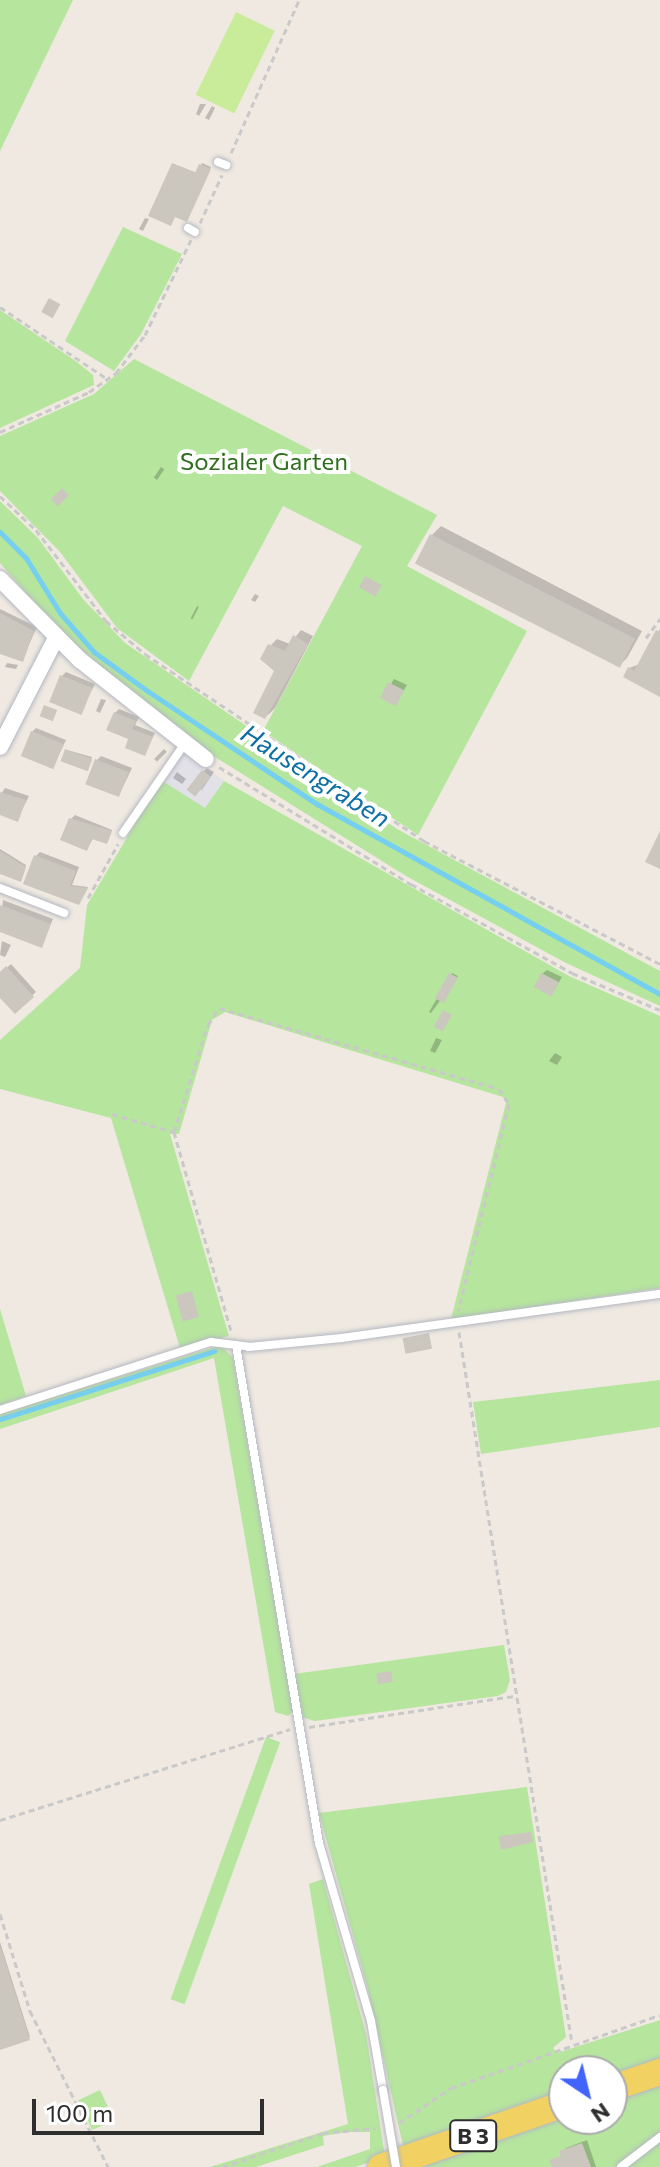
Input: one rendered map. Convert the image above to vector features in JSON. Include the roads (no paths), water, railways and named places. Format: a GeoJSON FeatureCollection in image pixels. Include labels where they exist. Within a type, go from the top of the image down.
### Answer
{"type":"FeatureCollection","features":[{"type":"Feature","properties":{"kind":"main road"},"geometry":{"type":"LineString","coordinates":[[628,2083],[660,2072]]}},
{"type":"Feature","properties":{"kind":"main road","name":"B 3"},"geometry":{"type":"LineString","coordinates":[[381,2167],[548,2110]]}},
{"type":"Feature","properties":{"kind":"street"},"geometry":{"type":"LineString","coordinates":[[0,579],[56,638],[206,759]]}},
{"type":"Feature","properties":{"kind":"street"},"geometry":{"type":"LineString","coordinates":[[0,747],[56,638]]}},
{"type":"Feature","properties":{"kind":"lane"},"geometry":{"type":"LineString","coordinates":[[123,833],[185,743]]}},
{"type":"Feature","properties":{"kind":"lane"},"geometry":{"type":"LineString","coordinates":[[0,888],[64,913]]}},
{"type":"Feature","properties":{"kind":"lane"},"geometry":{"type":"LineString","coordinates":[[0,1410],[211,1342],[236,1345],[342,1338],[660,1294]]}},
{"type":"Feature","properties":{"kind":"lane"},"geometry":{"type":"LineString","coordinates":[[236,1345],[297,1728],[319,1843],[371,2021],[396,2167]]}},
{"type":"Feature","properties":{"kind":"lane"},"geometry":{"type":"LineString","coordinates":[[621,2167],[660,2137]]}},
{"type":"Feature","properties":{"kind":"waterway","name":"Hausengraben"},"geometry":{"type":"LineString","coordinates":[[0,532],[26,558],[60,613],[94,652],[146,690],[317,804],[660,994]]}},
{"type":"Feature","properties":{"kind":"waterway"},"geometry":{"type":"LineString","coordinates":[[0,1419],[215,1351]]}},
{"type":"Feature","properties":{"kind":"park label","name":"Sozialer Garten"},"geometry":{"type":"Point","coordinates":[264,461]}}]}
